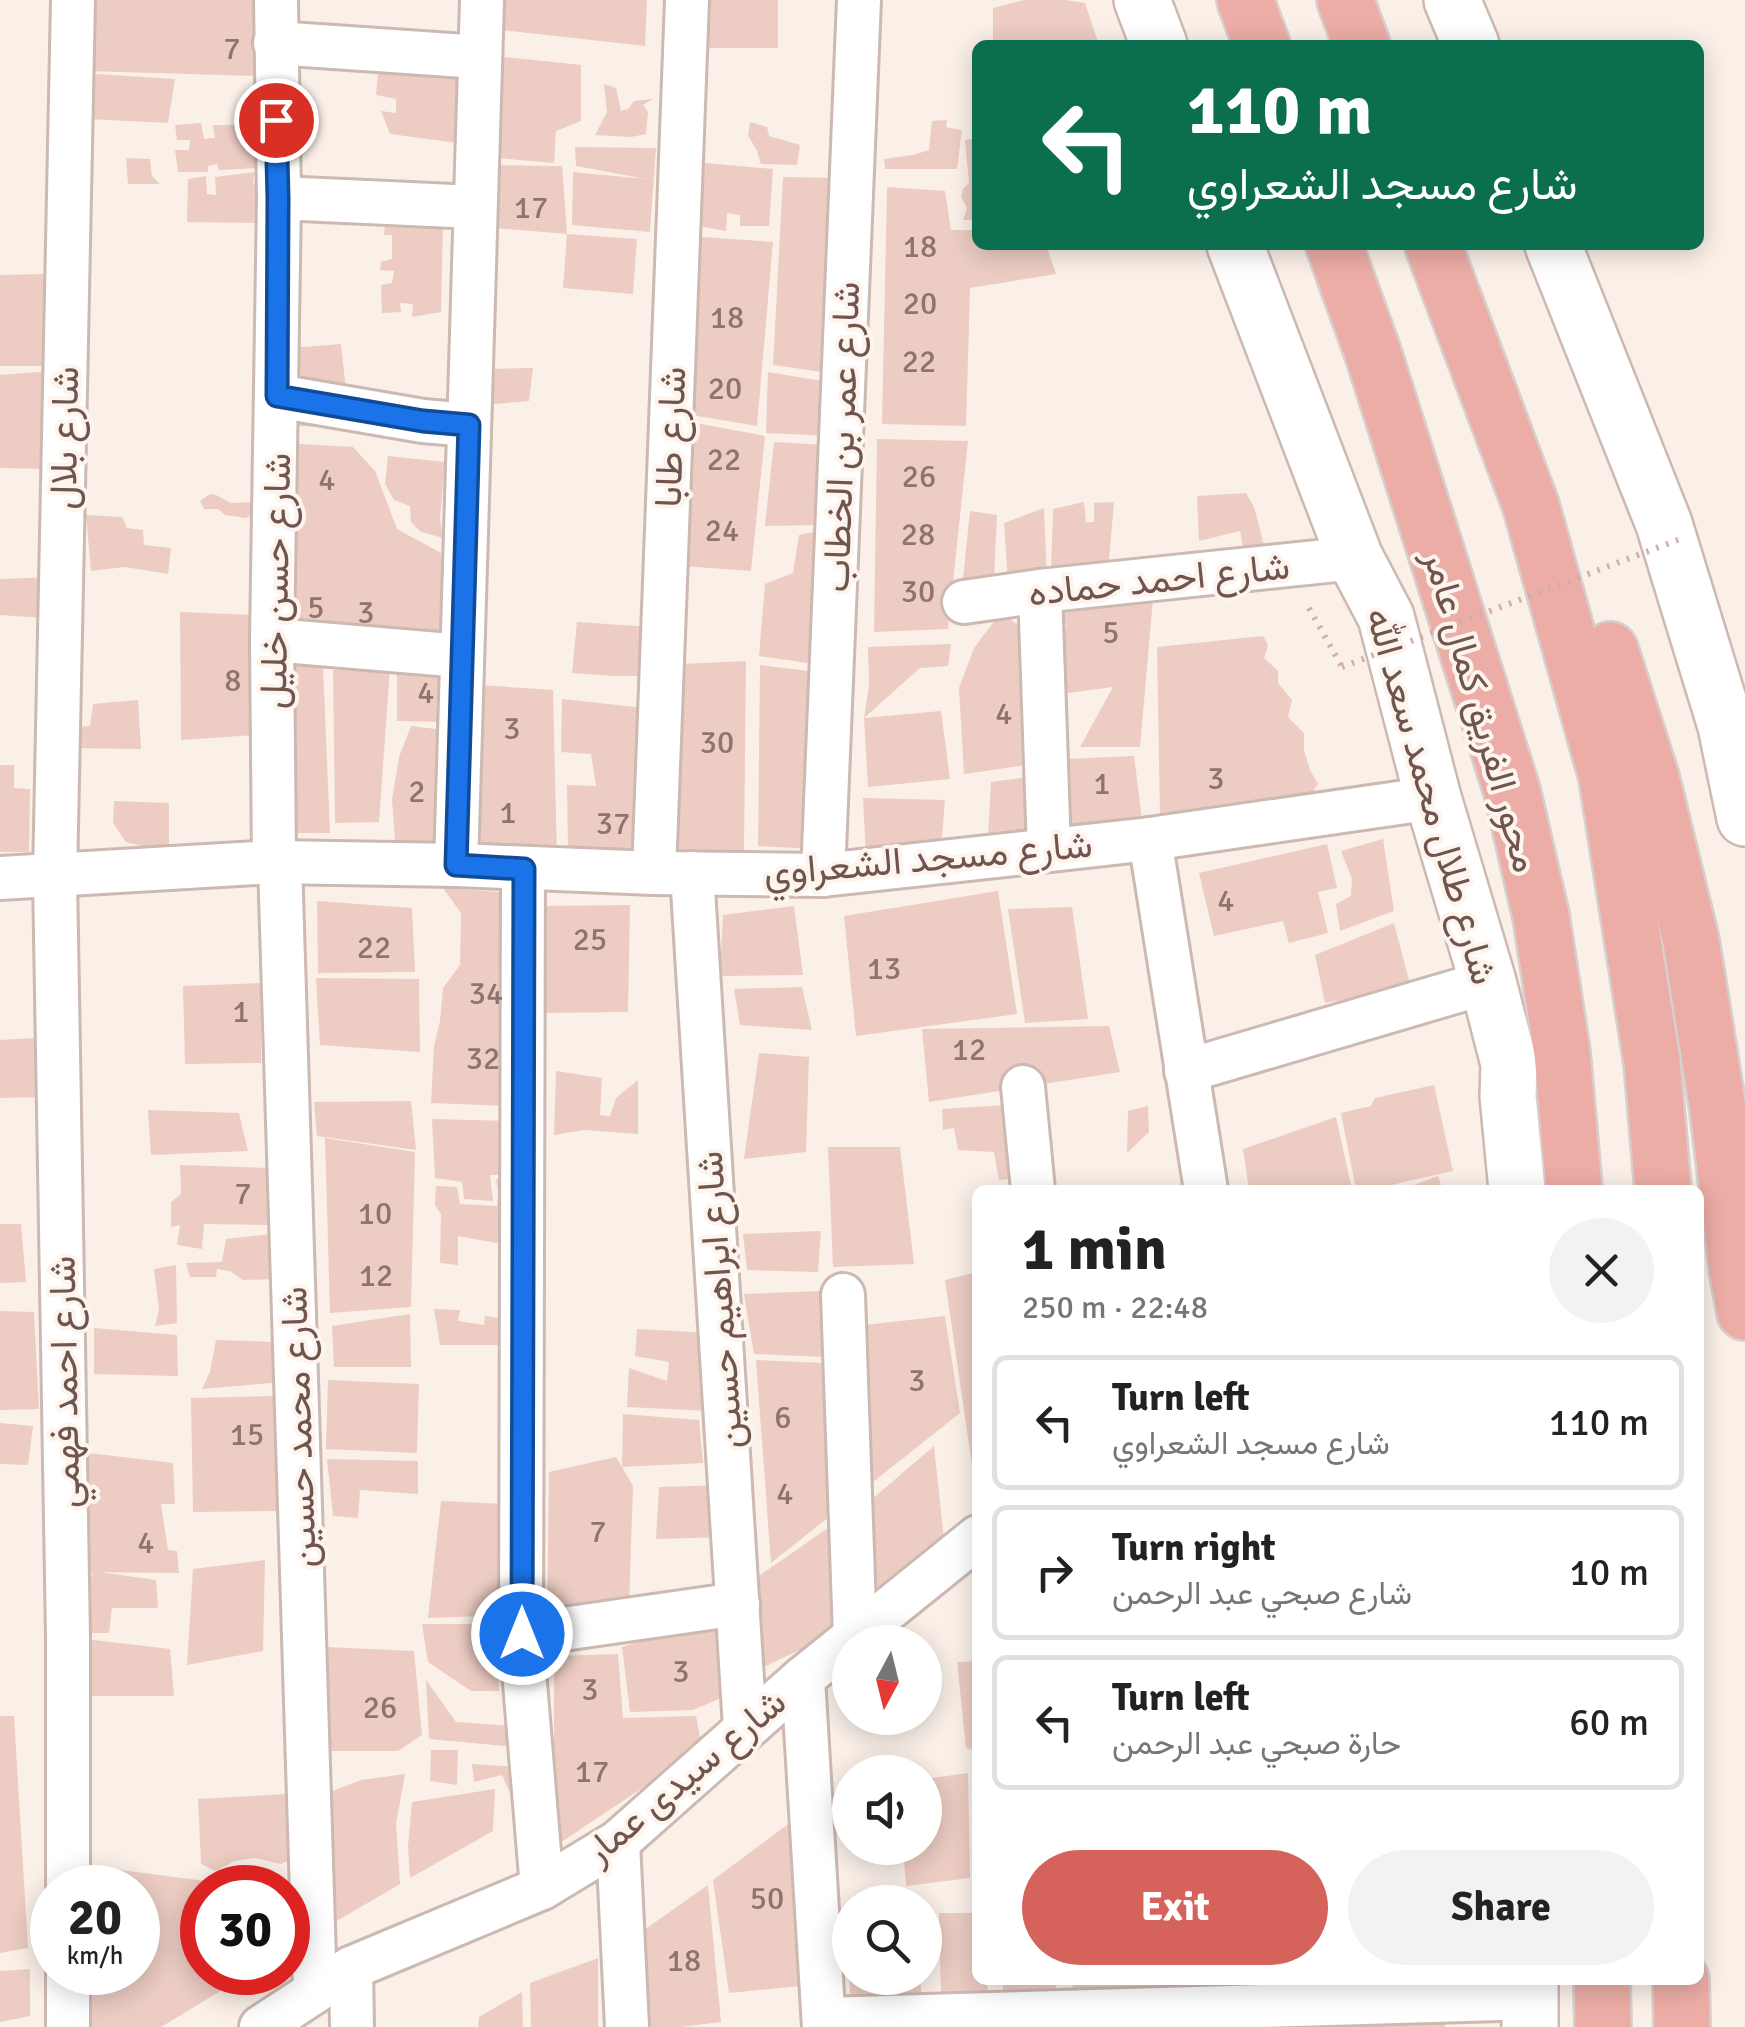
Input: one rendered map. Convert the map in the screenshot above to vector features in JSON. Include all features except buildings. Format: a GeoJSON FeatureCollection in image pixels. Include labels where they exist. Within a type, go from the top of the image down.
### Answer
{"type":"FeatureCollection","features":[{"type":"Feature","properties":{"kind":"highway"},"geometry":{"type":"LineString","coordinates":[[1246,0],[1260,40]]}},
{"type":"Feature","properties":{"kind":"highway"},"geometry":{"type":"LineString","coordinates":[[1346,0],[1360,40]]}},
{"type":"Feature","properties":{"kind":"highway","name":"محور الفريق كمال عامر"},"geometry":{"type":"LineString","coordinates":[[1336,250],[1379,372],[1512,790],[1541,916],[1559,1034],[1574,1185]]}},
{"type":"Feature","properties":{"kind":"highway"},"geometry":{"type":"LineString","coordinates":[[1435,250],[1530,506],[1607,776],[1652,1062],[1663,1185]]}},
{"type":"Feature","properties":{"kind":"highway"},"geometry":{"type":"LineString","coordinates":[[1530,506],[1590,603],[1605,635],[1651,778],[1691,941],[1745,1312]]}},
{"type":"Feature","properties":{"kind":"highway"},"geometry":{"type":"LineString","coordinates":[[1602,1985],[1603,2027]]}},
{"type":"Feature","properties":{"kind":"highway"},"geometry":{"type":"LineString","coordinates":[[1681,1985],[1682,2027]]}},
{"type":"Feature","properties":{"kind":"main road"},"geometry":{"type":"LineString","coordinates":[[1142,0],[1157,40]]}},
{"type":"Feature","properties":{"kind":"main road"},"geometry":{"type":"LineString","coordinates":[[1452,0],[1469,40]]}},
{"type":"Feature","properties":{"kind":"main road","name":"شارع طلال محمد سعد الله"},"geometry":{"type":"LineString","coordinates":[[1237,250],[1355,558],[1386,618],[1509,1064],[1517,1185]]}},
{"type":"Feature","properties":{"kind":"main road"},"geometry":{"type":"LineString","coordinates":[[1556,250],[1664,524],[1726,726],[1745,818]]}},
{"type":"Feature","properties":{"kind":"street","name":"شارع بلال"},"geometry":{"type":"LineString","coordinates":[[55,876],[73,0]]}},
{"type":"Feature","properties":{"kind":"street","name":"شارع حسن خليل"},"geometry":{"type":"LineString","coordinates":[[276,0],[277,396],[272,640],[277,863]]}},
{"type":"Feature","properties":{"kind":"street"},"geometry":{"type":"LineString","coordinates":[[456,865],[482,0]]}},
{"type":"Feature","properties":{"kind":"street","name":"شارع طابا"},"geometry":{"type":"LineString","coordinates":[[673,873],[687,0]]}},
{"type":"Feature","properties":{"kind":"street","name":"شارع عمر بن الخطاب"},"geometry":{"type":"LineString","coordinates":[[823,875],[859,0]]}},
{"type":"Feature","properties":{"kind":"street"},"geometry":{"type":"LineString","coordinates":[[275,42],[480,57]]}},
{"type":"Feature","properties":{"kind":"street"},"geometry":{"type":"LineString","coordinates":[[278,198],[474,207]]}},
{"type":"Feature","properties":{"kind":"street"},"geometry":{"type":"LineString","coordinates":[[277,396],[469,425]]}},
{"type":"Feature","properties":{"kind":"street","name":"شارع احمد حماده"},"geometry":{"type":"LineString","coordinates":[[964,602],[1355,558]]}},
{"type":"Feature","properties":{"kind":"street"},"geometry":{"type":"LineString","coordinates":[[1040,591],[1049,850]]}},
{"type":"Feature","properties":{"kind":"street"},"geometry":{"type":"LineString","coordinates":[[272,640],[462,656]]}},
{"type":"Feature","properties":{"kind":"street","name":"شارع مسجد الشعراوي"},"geometry":{"type":"LineString","coordinates":[[0,878],[277,863],[823,875],[1150,839],[1433,798]]}},
{"type":"Feature","properties":{"kind":"street"},"geometry":{"type":"LineString","coordinates":[[1150,839],[1205,1185]]}},
{"type":"Feature","properties":{"kind":"street","name":"شارع محمد حسين"},"geometry":{"type":"LineString","coordinates":[[277,863],[316,1991]]}},
{"type":"Feature","properties":{"kind":"street"},"geometry":{"type":"LineString","coordinates":[[524,869],[522,1634],[542,1888]]}},
{"type":"Feature","properties":{"kind":"street","name":"شارع ابراهيم حسين"},"geometry":{"type":"LineString","coordinates":[[673,873],[746,1728]]}},
{"type":"Feature","properties":{"kind":"street","name":"شارع احمد فهمي"},"geometry":{"type":"LineString","coordinates":[[55,876],[68,1617],[68,1865]]}},
{"type":"Feature","properties":{"kind":"street"},"geometry":{"type":"LineString","coordinates":[[1186,1070],[1488,982]]}},
{"type":"Feature","properties":{"kind":"street"},"geometry":{"type":"LineString","coordinates":[[1023,1087],[1033,1185]]}},
{"type":"Feature","properties":{"kind":"street"},"geometry":{"type":"LineString","coordinates":[[843,1295],[855,1625]]}},
{"type":"Feature","properties":{"kind":"street","name":"شارع سيدى عمار"},"geometry":{"type":"LineString","coordinates":[[869,1625],[972,1543]]}},
{"type":"Feature","properties":{"kind":"street"},"geometry":{"type":"LineString","coordinates":[[522,1634],[738,1604]]}},
{"type":"Feature","properties":{"kind":"street","name":"شارع سيدى عمار"},"geometry":{"type":"LineString","coordinates":[[261,2027],[351,1968],[542,1888],[618,1842],[832,1655]]}},
{"type":"Feature","properties":{"kind":"street"},"geometry":{"type":"LineString","coordinates":[[803,1678],[824,2023],[1212,1993],[1530,2002]]}},
{"type":"Feature","properties":{"kind":"street"},"geometry":{"type":"LineString","coordinates":[[618,1842],[626,2027]]}},
{"type":"Feature","properties":{"kind":"street"},"geometry":{"type":"LineString","coordinates":[[351,1968],[352,2027]]}},
{"type":"Feature","properties":{"kind":"street"},"geometry":{"type":"LineString","coordinates":[[68,1995],[68,2027]]}},
{"type":"Feature","properties":{"kind":"path"},"geometry":{"type":"LineString","coordinates":[[1342,667],[1683,538]]}},
{"type":"Feature","properties":{"kind":"route"},"geometry":{"type":"LineString","coordinates":[[276,120],[277,396],[469,425],[456,865],[524,869],[522,1634]]}}]}
